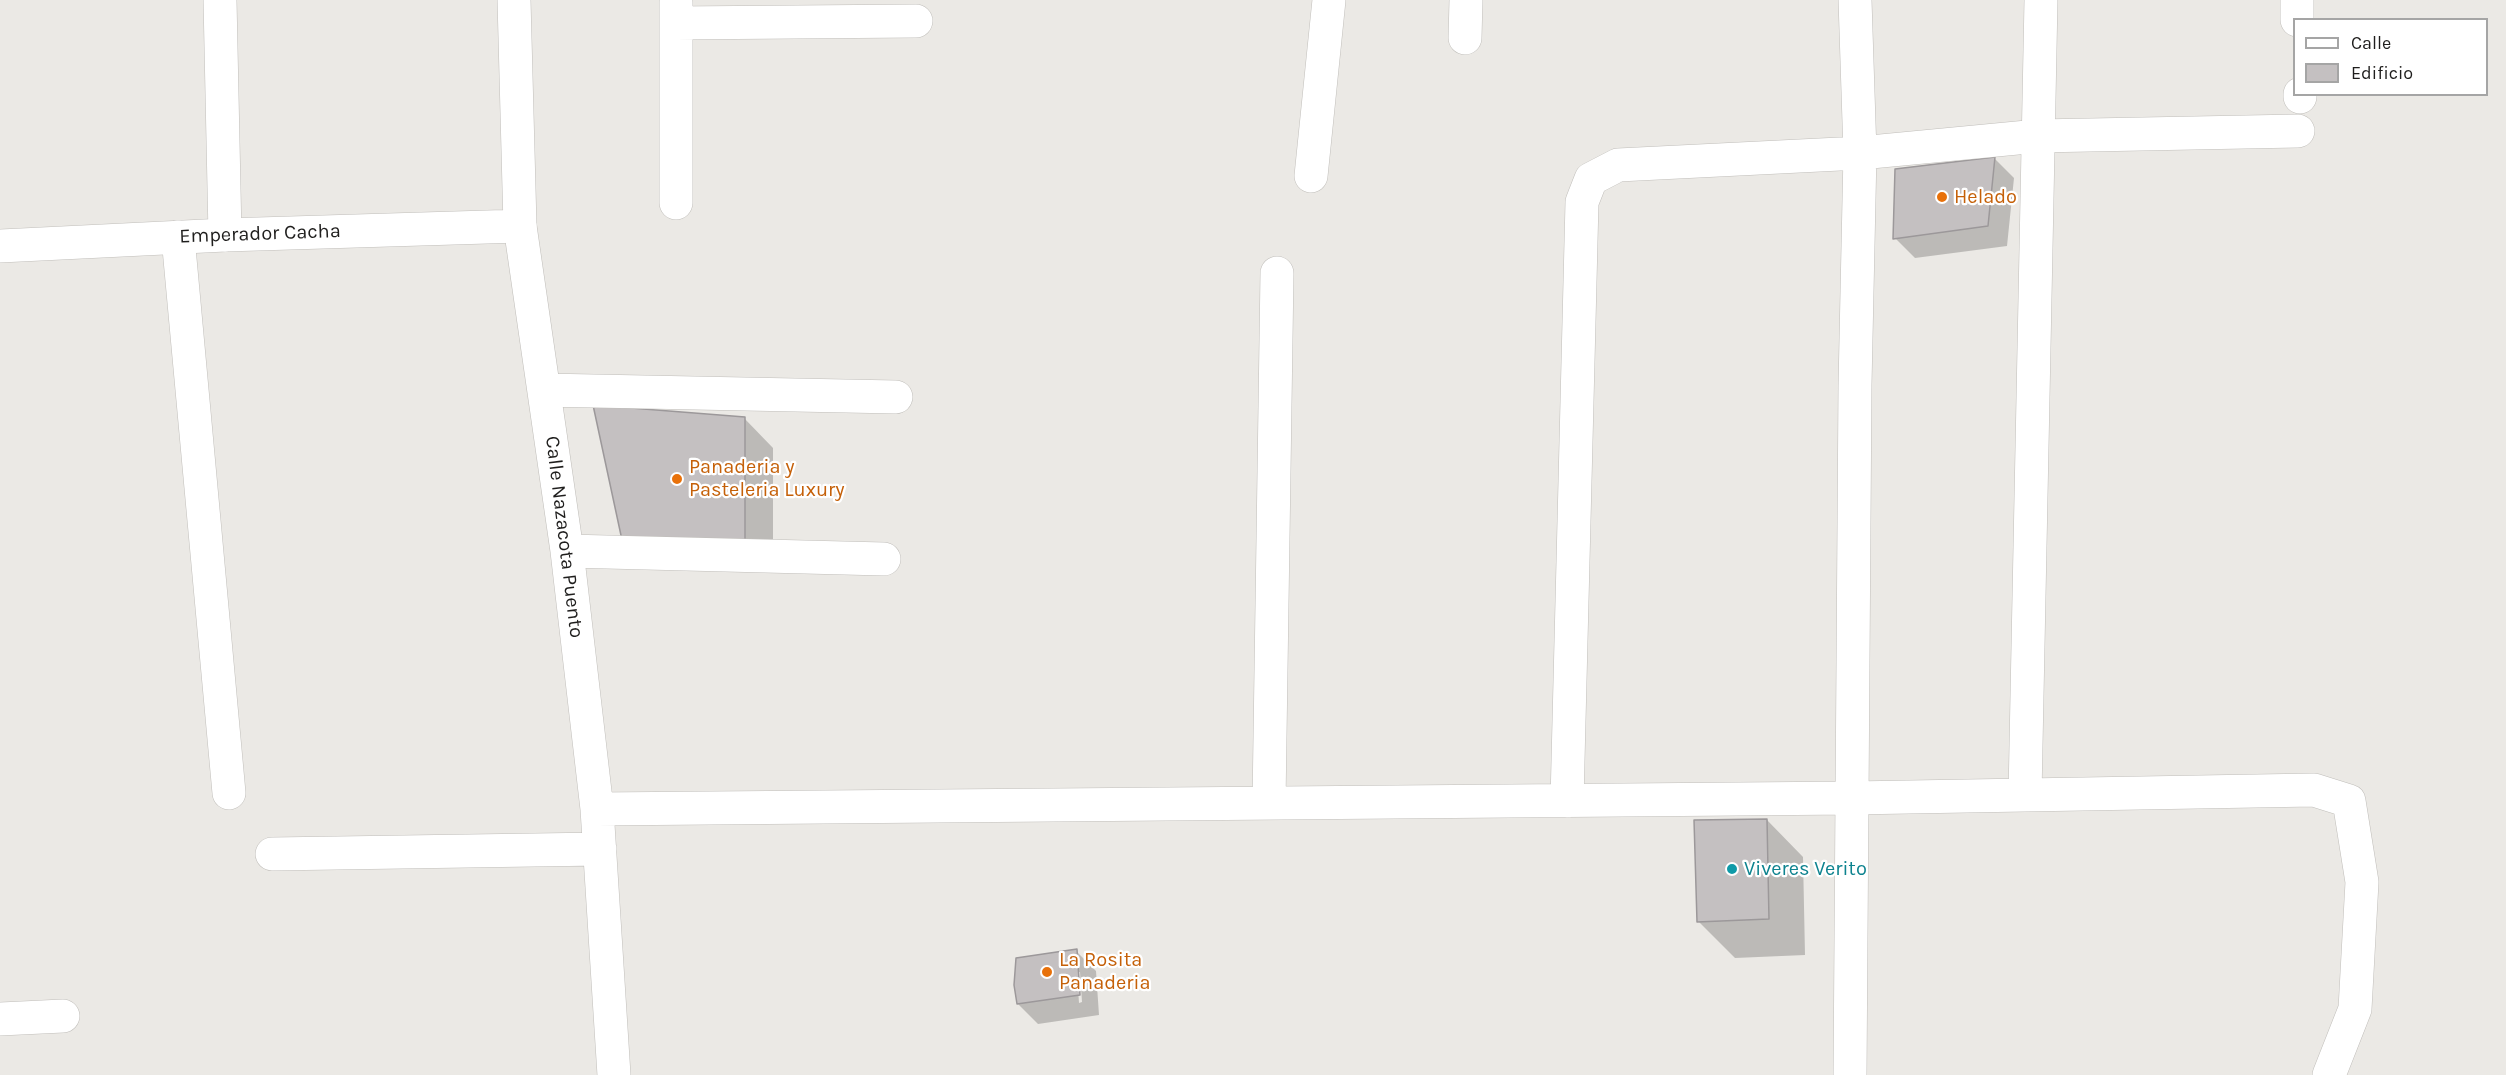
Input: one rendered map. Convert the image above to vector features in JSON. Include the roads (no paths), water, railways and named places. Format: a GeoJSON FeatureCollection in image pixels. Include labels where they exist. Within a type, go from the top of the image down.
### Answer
{"type":"FeatureCollection","features":[{"type":"Feature","properties":{"kind":"street"},"geometry":{"type":"LineString","coordinates":[[220,0],[225,235]]}},
{"type":"Feature","properties":{"kind":"street","name":"Calle Nazacota Puento"},"geometry":{"type":"LineString","coordinates":[[514,0],[520,226],[567,551],[597,809],[614,1075]]}},
{"type":"Feature","properties":{"kind":"street"},"geometry":{"type":"LineString","coordinates":[[1311,176],[1329,0]]}},
{"type":"Feature","properties":{"kind":"street"},"geometry":{"type":"LineString","coordinates":[[1465,39],[1466,0]]}},
{"type":"Feature","properties":{"kind":"street"},"geometry":{"type":"LineString","coordinates":[[1850,1075],[1855,385],[1860,153],[1855,0]]}},
{"type":"Feature","properties":{"kind":"street"},"geometry":{"type":"LineString","coordinates":[[2025,795],[2040,0]]}},
{"type":"Feature","properties":{"kind":"street"},"geometry":{"type":"LineString","coordinates":[[2297,0],[2297,18]]}},
{"type":"Feature","properties":{"kind":"street"},"geometry":{"type":"LineString","coordinates":[[676,203],[676,11],[916,21]]}},
{"type":"Feature","properties":{"kind":"street"},"geometry":{"type":"LineString","coordinates":[[1567,801],[1582,202],[1591,179],[1618,165],[1860,153],[2038,136],[2298,131]]}},
{"type":"Feature","properties":{"kind":"street","name":"Emperador Cacha"},"geometry":{"type":"LineString","coordinates":[[0,246],[225,235],[520,226]]}},
{"type":"Feature","properties":{"kind":"street"},"geometry":{"type":"LineString","coordinates":[[178,237],[228,793]]}},
{"type":"Feature","properties":{"kind":"street"},"geometry":{"type":"LineString","coordinates":[[1269,803],[1277,273]]}},
{"type":"Feature","properties":{"kind":"street"},"geometry":{"type":"LineString","coordinates":[[544,390],[896,397]]}},
{"type":"Feature","properties":{"kind":"street"},"geometry":{"type":"LineString","coordinates":[[567,551],[884,559]]}},
{"type":"Feature","properties":{"kind":"street"},"geometry":{"type":"LineString","coordinates":[[597,809],[1852,798],[2314,790],[2349,801],[2362,882],[2355,1009],[2329,1075]]}},
{"type":"Feature","properties":{"kind":"street"},"geometry":{"type":"LineString","coordinates":[[272,854],[600,849]]}},
{"type":"Feature","properties":{"kind":"street"},"geometry":{"type":"LineString","coordinates":[[0,1019],[63,1016]]}},
{"type":"Feature","properties":{"kind":"place","name":"Helado"},"geometry":{"type":"Point","coordinates":[1942,197]}},
{"type":"Feature","properties":{"kind":"place","name":"Panaderia y Pasteleria Luxury"},"geometry":{"type":"Point","coordinates":[677,479]}},
{"type":"Feature","properties":{"kind":"place","name":"Viveres Verito"},"geometry":{"type":"Point","coordinates":[1732,869]}},
{"type":"Feature","properties":{"kind":"place","name":"La Rosita Panaderia"},"geometry":{"type":"Point","coordinates":[1047,972]}}]}
